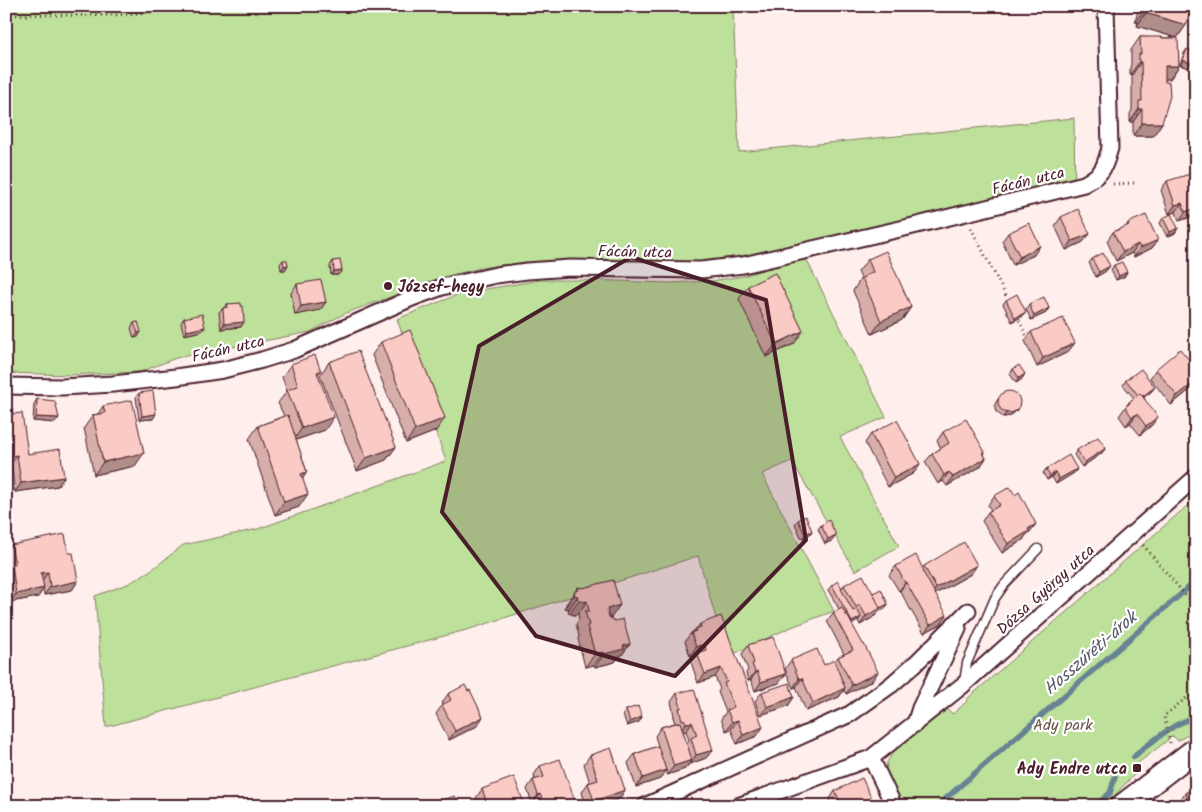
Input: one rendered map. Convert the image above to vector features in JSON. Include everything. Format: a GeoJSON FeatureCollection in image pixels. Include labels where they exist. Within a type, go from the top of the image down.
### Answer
{"type":"FeatureCollection","features":[{"type":"Feature","properties":{"kind":"main road"},"geometry":{"type":"LineString","coordinates":[[1122,806],[1196,749]]}},
{"type":"Feature","properties":{"kind":"street","name":"Fácán utca"},"geometry":{"type":"LineString","coordinates":[[6,386],[62,387],[113,384],[223,370],[294,350],[363,318],[442,287],[496,275],[570,268],[701,270],[733,266],[899,229],[1084,184],[1096,177],[1105,167],[1110,148],[1106,6]]}},
{"type":"Feature","properties":{"kind":"street","name":"Dózsa György utca"},"geometry":{"type":"LineString","coordinates":[[738,806],[871,758],[963,685],[1196,477]]}},
{"type":"Feature","properties":{"kind":"street"},"geometry":{"type":"LineString","coordinates":[[645,806],[850,714],[892,685],[968,611]]}},
{"type":"Feature","properties":{"kind":"street"},"geometry":{"type":"LineString","coordinates":[[915,724],[920,708],[958,629],[954,624]]}},
{"type":"Feature","properties":{"kind":"street"},"geometry":{"type":"LineString","coordinates":[[871,758],[894,806]]}},
{"type":"Feature","properties":{"kind":"lane"},"geometry":{"type":"LineString","coordinates":[[963,685],[967,663],[995,598],[1004,585],[1038,549]]}},
{"type":"Feature","properties":{"kind":"path"},"geometry":{"type":"LineString","coordinates":[[6,15],[113,15],[208,6]]}},
{"type":"Feature","properties":{"kind":"path"},"geometry":{"type":"LineString","coordinates":[[279,6],[324,6]]}},
{"type":"Feature","properties":{"kind":"path"},"geometry":{"type":"LineString","coordinates":[[970,226],[1011,306]]}},
{"type":"Feature","properties":{"kind":"path"},"geometry":{"type":"LineString","coordinates":[[1015,313],[1027,337]]}},
{"type":"Feature","properties":{"kind":"path"},"geometry":{"type":"LineString","coordinates":[[1134,532],[1144,548],[1179,586],[1196,608]]}},
{"type":"Feature","properties":{"kind":"path"},"geometry":{"type":"LineString","coordinates":[[1170,743],[1164,716],[1196,690]]}},
{"type":"Feature","properties":{"kind":"highlighted area"},"geometry":{"type":"Polygon","coordinates":[[[631,257],[766,300],[806,540],[675,676],[536,636],[442,512],[479,346],[631,257]]]}},
{"type":"Feature","properties":{"kind":"green space"},"geometry":{"type":"Polygon","coordinates":[[[6,6],[733,6],[739,152],[1074,118],[1075,192],[805,257],[886,417],[840,437],[899,546],[855,571],[792,461],[762,474],[834,611],[789,628],[727,657],[698,556],[470,629],[106,727],[95,596],[130,583],[154,568],[183,545],[258,529],[446,461],[397,319],[462,293],[540,280],[669,283],[711,281],[743,276],[804,257],[738,259],[702,264],[567,262],[502,265],[481,268],[451,275],[346,313],[310,332],[176,358],[140,372],[70,375],[6,373],[6,6]]]}},
{"type":"Feature","properties":{"kind":"green space","name":"Ady park"},"geometry":{"type":"Polygon","coordinates":[[[1196,498],[1196,729],[1178,741],[1173,736],[1133,767],[1137,772],[1104,806],[903,806],[886,770],[887,762],[894,751],[947,709],[953,714],[966,700],[1196,498]]]}},
{"type":"Feature","properties":{"kind":"building"},"geometry":{"type":"Polygon","coordinates":[[[1145,6],[1192,7],[1186,25],[1146,13],[1147,9],[1144,9],[1145,6]]]}},
{"type":"Feature","properties":{"kind":"building"},"geometry":{"type":"Polygon","coordinates":[[[1140,37],[1178,38],[1179,66],[1165,66],[1165,82],[1169,82],[1170,96],[1162,123],[1142,123],[1142,109],[1139,109],[1139,101],[1142,101],[1141,62],[1139,62],[1139,54],[1141,54],[1140,37]]]}},
{"type":"Feature","properties":{"kind":"building"},"geometry":{"type":"Polygon","coordinates":[[[1187,49],[1195,52],[1191,63],[1183,60],[1187,49]]]}},
{"type":"Feature","properties":{"kind":"building"},"geometry":{"type":"Polygon","coordinates":[[[1190,174],[1196,193],[1196,208],[1185,212],[1182,203],[1175,205],[1167,181],[1190,174]]]}},
{"type":"Feature","properties":{"kind":"building"},"geometry":{"type":"Polygon","coordinates":[[[1078,209],[1090,234],[1072,241],[1061,217],[1078,209]]]}},
{"type":"Feature","properties":{"kind":"building"},"geometry":{"type":"Polygon","coordinates":[[[1171,214],[1178,228],[1170,232],[1163,218],[1171,214]]]}},
{"type":"Feature","properties":{"kind":"building"},"geometry":{"type":"Polygon","coordinates":[[[1146,215],[1158,240],[1140,248],[1138,244],[1123,252],[1113,232],[1146,215]]]}},
{"type":"Feature","properties":{"kind":"building"},"geometry":{"type":"Polygon","coordinates":[[[1029,223],[1040,246],[1020,257],[1008,233],[1029,223]]]}},
{"type":"Feature","properties":{"kind":"building"},"geometry":{"type":"Polygon","coordinates":[[[886,251],[911,307],[881,321],[862,278],[873,272],[868,259],[886,251]]]}},
{"type":"Feature","properties":{"kind":"building"},"geometry":{"type":"Polygon","coordinates":[[[1103,253],[1110,266],[1099,272],[1092,259],[1103,253]]]}},
{"type":"Feature","properties":{"kind":"building"},"geometry":{"type":"Polygon","coordinates":[[[283,260],[287,260],[288,265],[284,266],[283,260]]]}},
{"type":"Feature","properties":{"kind":"building"},"geometry":{"type":"Polygon","coordinates":[[[340,260],[342,270],[334,271],[333,261],[340,260]]]}},
{"type":"Feature","properties":{"kind":"building"},"geometry":{"type":"Polygon","coordinates":[[[1122,262],[1127,272],[1119,276],[1114,265],[1122,262]]]}},
{"type":"Feature","properties":{"kind":"building"},"geometry":{"type":"Polygon","coordinates":[[[775,273],[803,331],[776,344],[748,286],[775,273]]]}},
{"type":"Feature","properties":{"kind":"building"},"geometry":{"type":"Polygon","coordinates":[[[321,280],[326,302],[301,306],[297,284],[321,280]]]}},
{"type":"Feature","properties":{"kind":"building"},"geometry":{"type":"Polygon","coordinates":[[[1017,294],[1026,312],[1015,318],[1006,300],[1017,294]]]}},
{"type":"Feature","properties":{"kind":"building"},"geometry":{"type":"Polygon","coordinates":[[[1044,297],[1049,308],[1034,316],[1029,304],[1044,297]]]}},
{"type":"Feature","properties":{"kind":"building"},"geometry":{"type":"Polygon","coordinates":[[[241,303],[241,306],[243,306],[244,322],[224,324],[223,308],[228,307],[227,304],[241,303]]]}},
{"type":"Feature","properties":{"kind":"building"},"geometry":{"type":"Polygon","coordinates":[[[202,314],[205,327],[187,331],[184,318],[202,314]]]}},
{"type":"Feature","properties":{"kind":"building"},"geometry":{"type":"Polygon","coordinates":[[[1063,318],[1075,343],[1043,358],[1031,332],[1063,318]]]}},
{"type":"Feature","properties":{"kind":"building"},"geometry":{"type":"Polygon","coordinates":[[[138,322],[141,332],[138,333],[134,323],[138,322]]]}},
{"type":"Feature","properties":{"kind":"building"},"geometry":{"type":"Polygon","coordinates":[[[410,330],[445,418],[415,430],[381,342],[410,330]]]}},
{"type":"Feature","properties":{"kind":"building"},"geometry":{"type":"Polygon","coordinates":[[[1180,349],[1196,368],[1196,381],[1177,396],[1156,369],[1180,349]]]}},
{"type":"Feature","properties":{"kind":"building"},"geometry":{"type":"Polygon","coordinates":[[[358,351],[396,447],[366,458],[329,362],[358,351]]]}},
{"type":"Feature","properties":{"kind":"building"},"geometry":{"type":"Polygon","coordinates":[[[315,355],[321,371],[317,372],[334,417],[302,428],[287,390],[298,386],[291,364],[315,355]]]}},
{"type":"Feature","properties":{"kind":"building"},"geometry":{"type":"Polygon","coordinates":[[[1019,365],[1025,374],[1019,378],[1013,369],[1019,365]]]}},
{"type":"Feature","properties":{"kind":"building"},"geometry":{"type":"Polygon","coordinates":[[[1141,369],[1155,387],[1143,396],[1140,393],[1138,395],[1126,380],[1141,369]]]}},
{"type":"Feature","properties":{"kind":"building"},"geometry":{"type":"Polygon","coordinates":[[[153,391],[156,414],[142,416],[139,393],[153,391]]]}},
{"type":"Feature","properties":{"kind":"building"},"geometry":{"type":"Polygon","coordinates":[[[1009,391],[1017,394],[1020,402],[1017,410],[1009,413],[1001,410],[998,402],[1001,394],[1009,391]]]}},
{"type":"Feature","properties":{"kind":"building"},"geometry":{"type":"Polygon","coordinates":[[[1140,393],[1158,417],[1146,426],[1137,414],[1132,417],[1125,407],[1140,393]]]}},
{"type":"Feature","properties":{"kind":"building"},"geometry":{"type":"Polygon","coordinates":[[[37,399],[55,401],[59,418],[36,417],[37,399]]]}},
{"type":"Feature","properties":{"kind":"building"},"geometry":{"type":"Polygon","coordinates":[[[132,400],[144,453],[103,462],[93,415],[105,413],[103,406],[132,400]]]}},
{"type":"Feature","properties":{"kind":"building"},"geometry":{"type":"Polygon","coordinates":[[[12,407],[13,414],[22,413],[28,454],[60,449],[64,477],[21,483],[17,455],[6,457],[6,408],[12,407]]]}},
{"type":"Feature","properties":{"kind":"building"},"geometry":{"type":"Polygon","coordinates":[[[288,415],[307,472],[301,474],[308,494],[284,502],[258,426],[288,415]]]}},
{"type":"Feature","properties":{"kind":"building"},"geometry":{"type":"Polygon","coordinates":[[[966,419],[985,452],[983,453],[986,458],[953,477],[949,472],[944,475],[932,454],[949,443],[943,432],[966,419]]]}},
{"type":"Feature","properties":{"kind":"building"},"geometry":{"type":"Polygon","coordinates":[[[897,420],[920,464],[894,478],[871,434],[897,420]]]}},
{"type":"Feature","properties":{"kind":"building"},"geometry":{"type":"Polygon","coordinates":[[[1098,437],[1106,448],[1085,462],[1077,450],[1098,437]]]}},
{"type":"Feature","properties":{"kind":"building"},"geometry":{"type":"Polygon","coordinates":[[[1069,455],[1077,469],[1059,479],[1055,472],[1050,476],[1046,469],[1069,455]]]}},
{"type":"Feature","properties":{"kind":"building"},"geometry":{"type":"Polygon","coordinates":[[[1010,487],[1015,495],[1019,492],[1036,524],[1028,529],[1029,531],[1008,544],[988,512],[1000,505],[994,496],[1010,487]]]}},
{"type":"Feature","properties":{"kind":"building"},"geometry":{"type":"Polygon","coordinates":[[[806,516],[812,531],[805,534],[798,520],[806,516]]]}},
{"type":"Feature","properties":{"kind":"building"},"geometry":{"type":"Polygon","coordinates":[[[829,520],[836,535],[828,539],[821,525],[829,520]]]}},
{"type":"Feature","properties":{"kind":"building"},"geometry":{"type":"Polygon","coordinates":[[[65,534],[68,553],[73,553],[78,581],[50,587],[48,572],[41,573],[44,588],[16,594],[12,565],[15,564],[11,545],[65,534]]]}},
{"type":"Feature","properties":{"kind":"building"},"geometry":{"type":"Polygon","coordinates":[[[964,542],[977,565],[936,588],[924,566],[964,542]]]}},
{"type":"Feature","properties":{"kind":"building"},"geometry":{"type":"Polygon","coordinates":[[[916,555],[923,572],[947,615],[930,625],[896,566],[916,555]]]}},
{"type":"Feature","properties":{"kind":"building"},"geometry":{"type":"Polygon","coordinates":[[[863,575],[881,608],[866,616],[860,605],[856,607],[844,585],[863,575]]]}},
{"type":"Feature","properties":{"kind":"building"},"geometry":{"type":"Polygon","coordinates":[[[613,580],[620,605],[607,609],[609,617],[615,621],[623,619],[630,644],[623,646],[624,649],[604,654],[604,652],[595,654],[587,626],[589,625],[585,611],[589,611],[587,601],[583,602],[577,598],[578,596],[574,595],[575,591],[579,589],[578,587],[583,588],[613,580]]]}},
{"type":"Feature","properties":{"kind":"building"},"geometry":{"type":"Polygon","coordinates":[[[838,581],[853,611],[857,609],[861,617],[852,622],[832,585],[838,581]]]}},
{"type":"Feature","properties":{"kind":"building"},"geometry":{"type":"Polygon","coordinates":[[[881,589],[888,604],[880,608],[873,593],[881,589]]]}},
{"type":"Feature","properties":{"kind":"building"},"geometry":{"type":"Polygon","coordinates":[[[842,608],[864,644],[878,672],[852,685],[838,657],[853,650],[833,613],[842,608]]]}},
{"type":"Feature","properties":{"kind":"building"},"geometry":{"type":"Polygon","coordinates":[[[721,616],[763,727],[743,735],[738,720],[732,722],[727,710],[734,707],[724,683],[727,682],[721,668],[705,674],[697,653],[706,650],[705,646],[696,647],[691,633],[701,627],[700,624],[721,616]]]}},
{"type":"Feature","properties":{"kind":"building"},"geometry":{"type":"Polygon","coordinates":[[[773,637],[786,674],[761,682],[752,664],[754,663],[748,645],[773,637]]]}},
{"type":"Feature","properties":{"kind":"building"},"geometry":{"type":"Polygon","coordinates":[[[817,649],[824,665],[834,660],[845,688],[813,703],[802,678],[799,679],[791,660],[817,649]]]}},
{"type":"Feature","properties":{"kind":"building"},"geometry":{"type":"Polygon","coordinates":[[[789,683],[794,697],[767,707],[762,692],[789,683]]]}},
{"type":"Feature","properties":{"kind":"building"},"geometry":{"type":"Polygon","coordinates":[[[465,685],[468,691],[470,690],[483,717],[455,731],[442,705],[451,700],[448,694],[465,685]]]}},
{"type":"Feature","properties":{"kind":"building"},"geometry":{"type":"Polygon","coordinates":[[[694,689],[713,750],[696,755],[691,738],[697,735],[692,722],[686,723],[684,719],[682,720],[677,693],[694,689]]]}},
{"type":"Feature","properties":{"kind":"building"},"geometry":{"type":"Polygon","coordinates":[[[638,706],[642,717],[630,722],[626,710],[638,706]]]}},
{"type":"Feature","properties":{"kind":"building"},"geometry":{"type":"Polygon","coordinates":[[[680,722],[692,760],[674,766],[661,727],[680,722]]]}},
{"type":"Feature","properties":{"kind":"building"},"geometry":{"type":"Polygon","coordinates":[[[658,746],[666,770],[643,778],[635,754],[658,746]]]}},
{"type":"Feature","properties":{"kind":"building"},"geometry":{"type":"Polygon","coordinates":[[[611,748],[625,790],[594,801],[588,783],[598,780],[590,755],[611,748]]]}},
{"type":"Feature","properties":{"kind":"building"},"geometry":{"type":"Polygon","coordinates":[[[560,759],[575,801],[561,806],[545,806],[540,794],[538,795],[533,780],[544,777],[540,766],[560,759]]]}},
{"type":"Feature","properties":{"kind":"building"},"geometry":{"type":"Polygon","coordinates":[[[514,777],[525,806],[488,806],[482,789],[514,777]]]}},
{"type":"Feature","properties":{"kind":"building"},"geometry":{"type":"Polygon","coordinates":[[[862,778],[875,806],[842,806],[835,791],[862,778]]]}},
{"type":"Feature","properties":{"kind":"building"},"geometry":{"type":"Polygon","coordinates":[[[1196,789],[1196,806],[1189,806],[1186,792],[1196,789]]]}},
{"type":"Feature","properties":{"kind":"building"},"geometry":{"type":"Polygon","coordinates":[[[455,796],[458,806],[440,806],[439,801],[455,796]]]}},
{"type":"Feature","properties":{"kind":"building"},"geometry":{"type":"Polygon","coordinates":[[[792,801],[794,806],[783,806],[792,801]]]}},
{"type":"Feature","properties":{"kind":"waterway","name":"Hosszúréti-árok"},"geometry":{"type":"LineString","coordinates":[[937,806],[1196,581]]}},
{"type":"Feature","properties":{"kind":"waterway"},"geometry":{"type":"LineString","coordinates":[[1170,729],[1196,716]]}},
{"type":"Feature","properties":{"kind":"waterway"},"geometry":{"type":"LineString","coordinates":[[1134,757],[1165,732]]}},
{"type":"Feature","properties":{"kind":"waterway"},"geometry":{"type":"LineString","coordinates":[[1095,806],[1110,793],[1115,777]]}},
{"type":"Feature","properties":{"kind":"place","name":"József-hegy"},"geometry":{"type":"Point","coordinates":[388,286]}},
{"type":"Feature","properties":{"kind":"place","name":"Ady Endre utca"},"geometry":{"type":"Point","coordinates":[1137,768]}}]}
